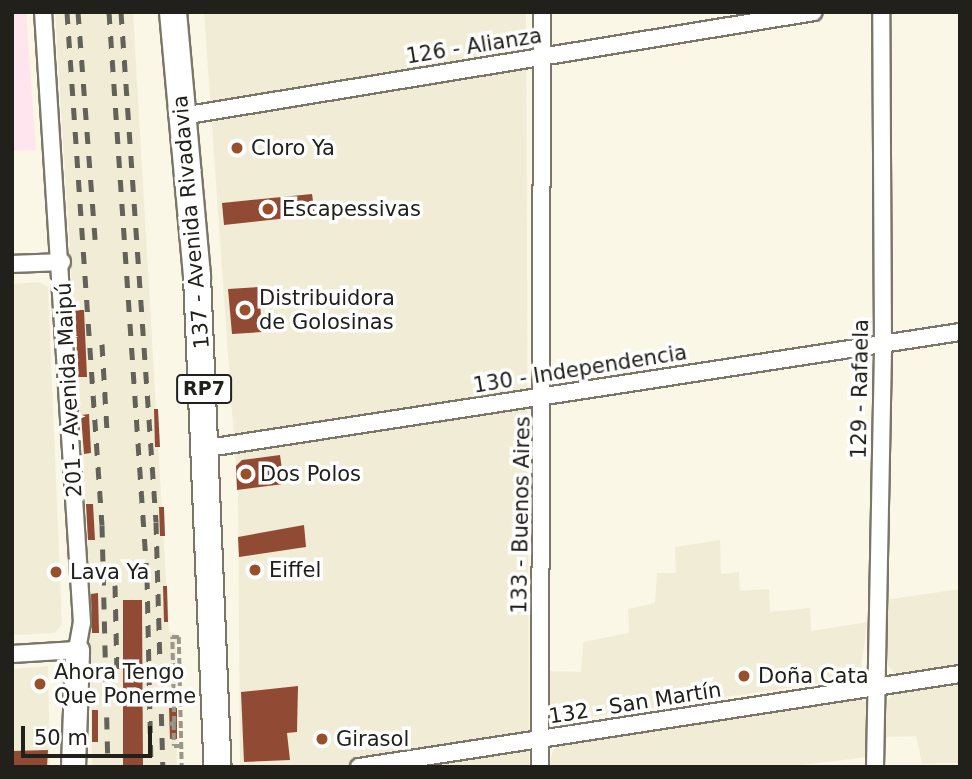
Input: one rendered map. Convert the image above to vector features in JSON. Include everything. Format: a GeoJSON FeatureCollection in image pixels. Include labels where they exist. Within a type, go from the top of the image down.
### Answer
{"type":"FeatureCollection","features":[{"type":"Feature","properties":{"kind":"main road","name":"137 - Avenida Rivadavia"},"geometry":{"type":"LineString","coordinates":[[173,12],[208,448],[218,767]]}},
{"type":"Feature","properties":{"kind":"main road","name":"201 - Avenida Maipú"},"geometry":{"type":"LineString","coordinates":[[74,767],[77,650]]}},
{"type":"Feature","properties":{"kind":"street","name":"201 - Avenida Maipú"},"geometry":{"type":"LineString","coordinates":[[43,12],[62,261],[82,622],[77,650]]}},
{"type":"Feature","properties":{"kind":"street","name":"133 - Buenos Aires"},"geometry":{"type":"LineString","coordinates":[[540,767],[544,395],[542,12]]}},
{"type":"Feature","properties":{"kind":"street","name":"126 - Alianza"},"geometry":{"type":"LineString","coordinates":[[182,116],[814,12]]}},
{"type":"Feature","properties":{"kind":"street","name":"129 - Rafaela"},"geometry":{"type":"LineString","coordinates":[[874,767],[883,344],[881,12]]}},
{"type":"Feature","properties":{"kind":"street"},"geometry":{"type":"LineString","coordinates":[[12,264],[62,261]]}},
{"type":"Feature","properties":{"kind":"street","name":"130 - Independencia"},"geometry":{"type":"LineString","coordinates":[[208,448],[960,332]]}},
{"type":"Feature","properties":{"kind":"street"},"geometry":{"type":"LineString","coordinates":[[12,654],[77,650]]}},
{"type":"Feature","properties":{"kind":"street","name":"132 - San Martín"},"geometry":{"type":"LineString","coordinates":[[359,767],[960,674]]}},
{"type":"Feature","properties":{"kind":"path"},"geometry":{"type":"LineString","coordinates":[[182,746],[174,746],[171,723],[172,637],[180,637],[182,746],[182,767]]}},
{"type":"Feature","properties":{"kind":"shaded area"},"geometry":{"type":"Polygon","coordinates":[[[12,12],[26,12],[36,150],[12,151],[12,12]]]}},
{"type":"Feature","properties":{"kind":"shaded area"},"geometry":{"type":"Polygon","coordinates":[[[55,12],[133,12],[169,632],[176,634],[177,767],[92,767],[88,544],[55,12]]]}},
{"type":"Feature","properties":{"kind":"shaded area"},"geometry":{"type":"Polygon","coordinates":[[[204,12],[526,12],[529,767],[240,767],[238,496],[204,12]]]}},
{"type":"Feature","properties":{"kind":"shaded area"},"geometry":{"type":"Polygon","coordinates":[[[39,282],[48,287],[62,624],[55,633],[12,635],[12,284],[39,282]]]}},
{"type":"Feature","properties":{"kind":"shaded area"},"geometry":{"type":"Polygon","coordinates":[[[720,540],[721,574],[739,572],[740,591],[769,589],[770,612],[810,608],[811,631],[867,622],[860,677],[552,723],[546,717],[546,671],[581,672],[583,642],[629,633],[628,609],[655,603],[657,573],[676,573],[675,547],[720,540]]]}},
{"type":"Feature","properties":{"kind":"shaded area"},"geometry":{"type":"Polygon","coordinates":[[[960,589],[960,665],[894,673],[885,662],[885,600],[960,589]]]}},
{"type":"Feature","properties":{"kind":"shaded area"},"geometry":{"type":"Polygon","coordinates":[[[48,666],[50,767],[12,767],[12,669],[48,666]]]}},
{"type":"Feature","properties":{"kind":"shaded area"},"geometry":{"type":"Polygon","coordinates":[[[960,682],[960,763],[922,764],[916,736],[885,737],[887,702],[894,693],[960,682]]]}},
{"type":"Feature","properties":{"kind":"shaded area"},"geometry":{"type":"Polygon","coordinates":[[[858,697],[869,704],[868,757],[785,767],[549,767],[553,750],[561,745],[858,697]]]}},
{"type":"Feature","properties":{"kind":"building","name":"Escapessivas"},"geometry":{"type":"Polygon","coordinates":[[[312,194],[315,215],[224,225],[222,203],[312,194]]]}},
{"type":"Feature","properties":{"kind":"building","name":"Distribuidora de Golosinas"},"geometry":{"type":"Polygon","coordinates":[[[259,287],[262,332],[232,334],[228,289],[259,287]]]}},
{"type":"Feature","properties":{"kind":"building"},"geometry":{"type":"Polygon","coordinates":[[[75,310],[84,310],[87,377],[78,377],[75,310]]]}},
{"type":"Feature","properties":{"kind":"building"},"geometry":{"type":"Polygon","coordinates":[[[154,409],[158,409],[160,447],[155,447],[154,409]]]}},
{"type":"Feature","properties":{"kind":"building"},"geometry":{"type":"Polygon","coordinates":[[[89,414],[91,453],[84,454],[81,415],[89,414]]]}},
{"type":"Feature","properties":{"kind":"building"},"geometry":{"type":"Polygon","coordinates":[[[280,455],[284,484],[237,490],[236,466],[242,460],[280,455]]]}},
{"type":"Feature","properties":{"kind":"building"},"geometry":{"type":"Polygon","coordinates":[[[86,504],[93,504],[95,540],[88,540],[86,504]]]}},
{"type":"Feature","properties":{"kind":"building"},"geometry":{"type":"Polygon","coordinates":[[[159,507],[164,507],[165,536],[160,536],[159,507]]]}},
{"type":"Feature","properties":{"kind":"building"},"geometry":{"type":"Polygon","coordinates":[[[304,525],[306,547],[239,557],[238,537],[304,525]]]}},
{"type":"Feature","properties":{"kind":"building"},"geometry":{"type":"Polygon","coordinates":[[[163,586],[167,586],[168,622],[164,622],[163,586]]]}},
{"type":"Feature","properties":{"kind":"building"},"geometry":{"type":"Polygon","coordinates":[[[98,593],[99,633],[92,633],[91,594],[98,593]]]}},
{"type":"Feature","properties":{"kind":"building"},"geometry":{"type":"Polygon","coordinates":[[[123,600],[142,600],[143,767],[123,767],[123,600]]]}},
{"type":"Feature","properties":{"kind":"building"},"geometry":{"type":"Polygon","coordinates":[[[298,686],[297,732],[287,733],[290,760],[244,762],[241,692],[298,686]]]}},
{"type":"Feature","properties":{"kind":"building"},"geometry":{"type":"Polygon","coordinates":[[[169,708],[177,708],[177,739],[170,739],[169,708]]]}},
{"type":"Feature","properties":{"kind":"building"},"geometry":{"type":"Polygon","coordinates":[[[92,710],[98,710],[98,742],[92,742],[92,710]]]}},
{"type":"Feature","properties":{"kind":"building"},"geometry":{"type":"Polygon","coordinates":[[[48,750],[47,767],[12,767],[12,751],[48,750]]]}},
{"type":"Feature","properties":{"kind":"railway"},"geometry":{"type":"LineString","coordinates":[[67,12],[102,525],[108,767]]}},
{"type":"Feature","properties":{"kind":"railway"},"geometry":{"type":"LineString","coordinates":[[78,12],[95,239]]}},
{"type":"Feature","properties":{"kind":"railway"},"geometry":{"type":"LineString","coordinates":[[109,12],[147,577],[151,767]]}},
{"type":"Feature","properties":{"kind":"railway"},"geometry":{"type":"LineString","coordinates":[[121,12],[156,522],[163,767]]}},
{"type":"Feature","properties":{"kind":"railway"},"geometry":{"type":"LineString","coordinates":[[102,344],[107,431]]}},
{"type":"Feature","properties":{"kind":"railway"},"geometry":{"type":"LineString","coordinates":[[115,585],[117,672]]}},
{"type":"Feature","properties":{"kind":"place","name":"Cloro Ya"},"geometry":{"type":"Point","coordinates":[237,148]}},
{"type":"Feature","properties":{"kind":"place","name":"Escapessivas"},"geometry":{"type":"Point","coordinates":[268,209]}},
{"type":"Feature","properties":{"kind":"place","name":"Distribuidora de Golosinas"},"geometry":{"type":"Point","coordinates":[245,310]}},
{"type":"Feature","properties":{"kind":"place","name":"Dos Polos"},"geometry":{"type":"Point","coordinates":[246,474]}},
{"type":"Feature","properties":{"kind":"place","name":"Eiffel"},"geometry":{"type":"Point","coordinates":[255,570]}},
{"type":"Feature","properties":{"kind":"place","name":"Lava Ya"},"geometry":{"type":"Point","coordinates":[56,572]}},
{"type":"Feature","properties":{"kind":"place","name":"Doña Cata"},"geometry":{"type":"Point","coordinates":[744,676]}},
{"type":"Feature","properties":{"kind":"place","name":"Ahora Tengo Que Ponerme"},"geometry":{"type":"Point","coordinates":[40,684]}},
{"type":"Feature","properties":{"kind":"place","name":"Girasol"},"geometry":{"type":"Point","coordinates":[322,739]}}]}
